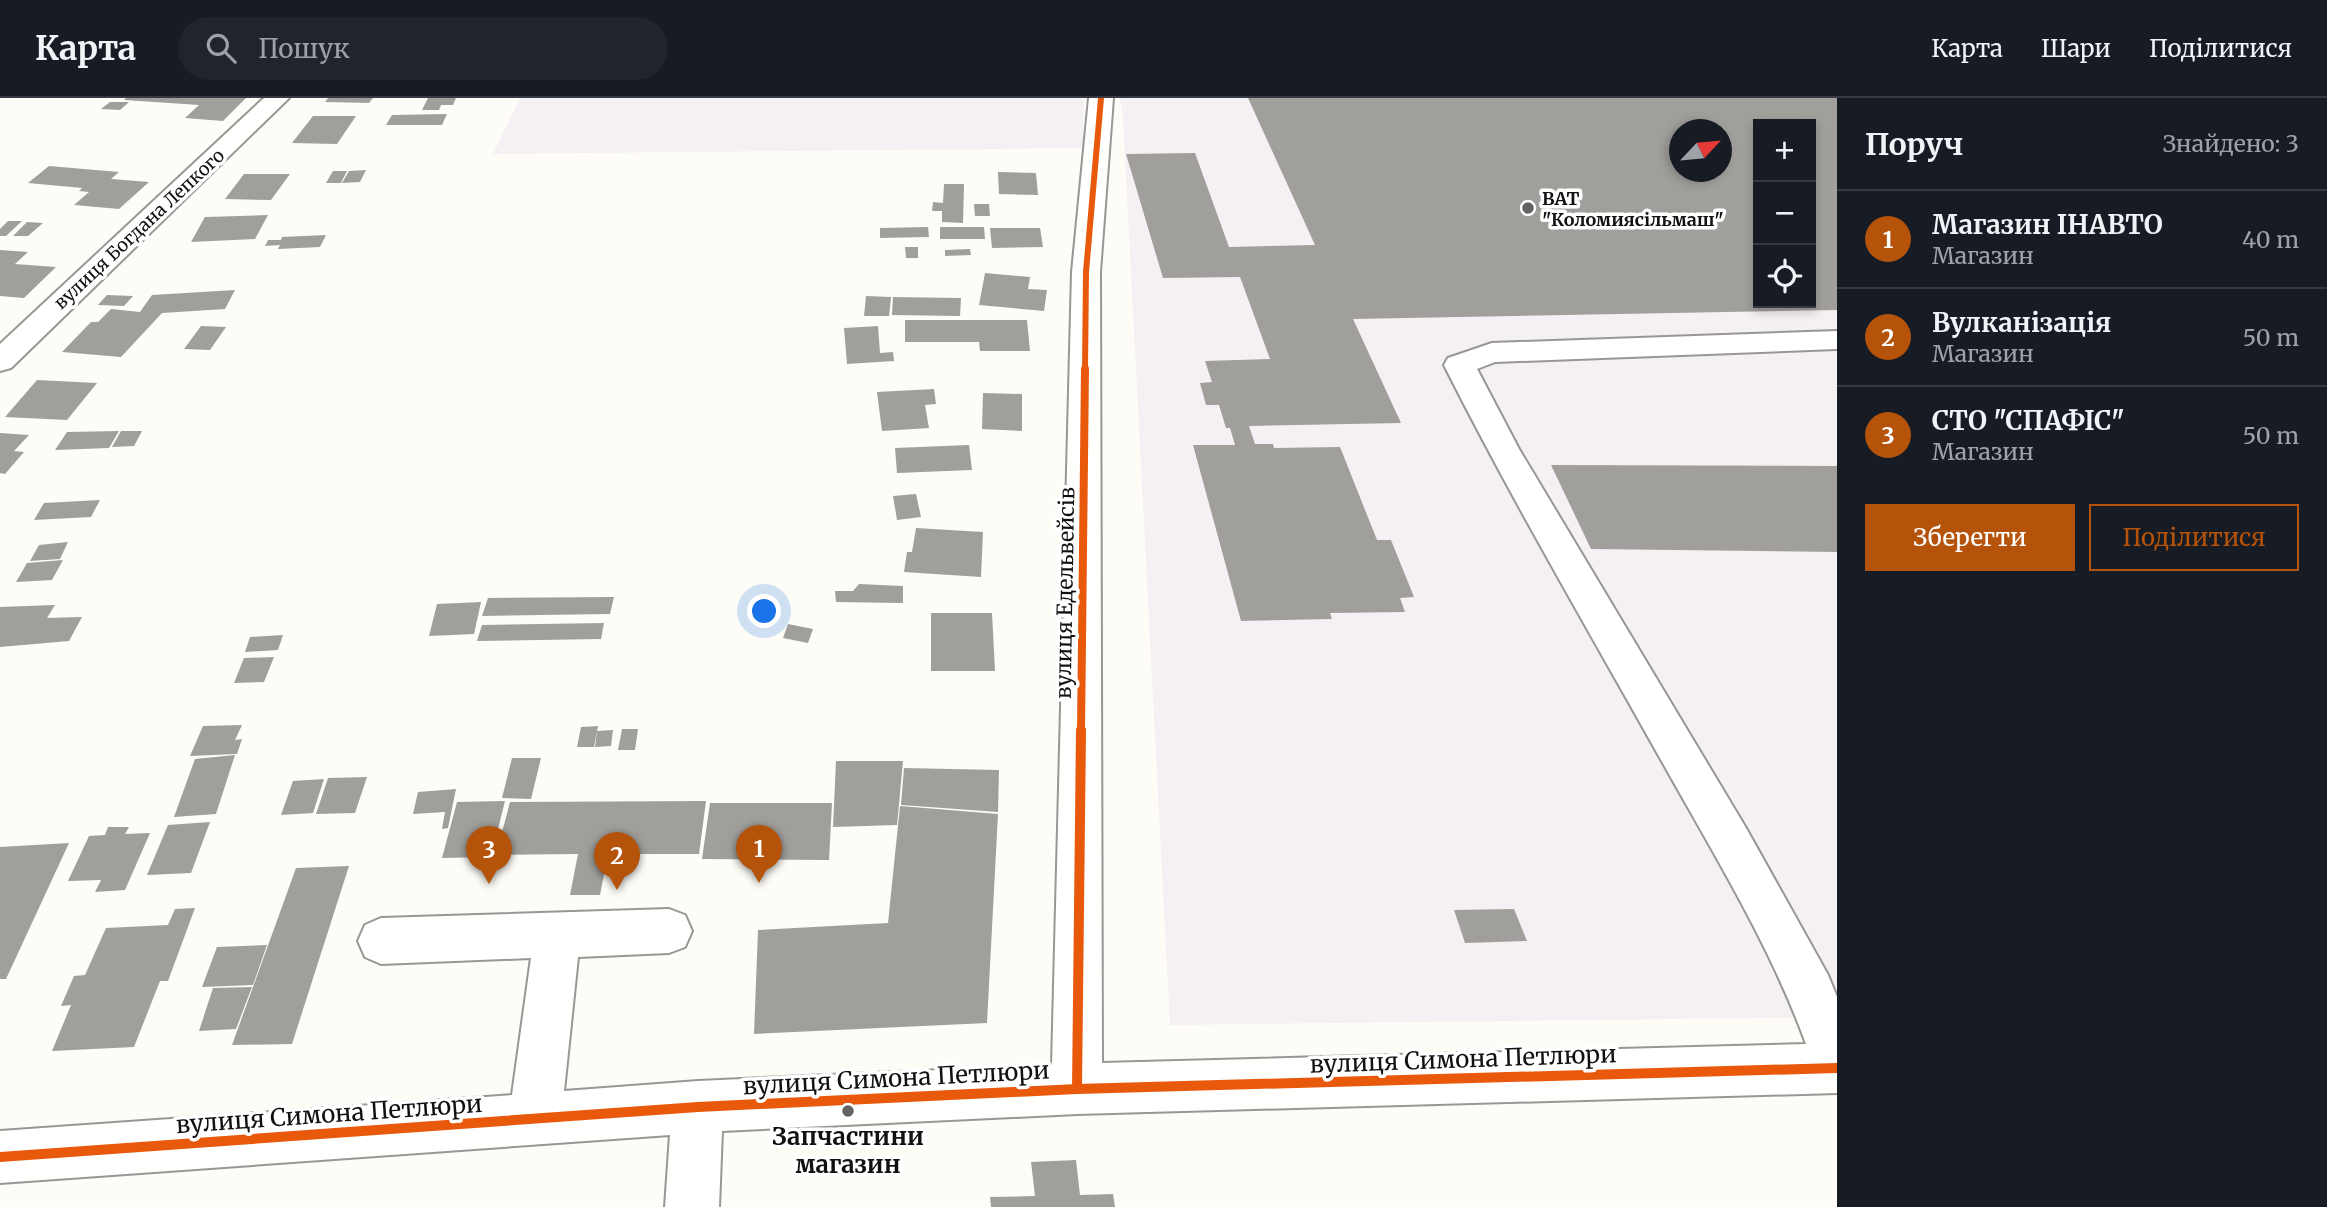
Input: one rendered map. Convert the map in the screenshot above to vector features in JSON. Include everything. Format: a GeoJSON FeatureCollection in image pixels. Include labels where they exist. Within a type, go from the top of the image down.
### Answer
{"type":"FeatureCollection","features":[{"type":"Feature","properties":{"kind":"street","name":"вулиця Богдана Лепкого"},"geometry":{"type":"LineString","coordinates":[[0,360],[277,98]]}},
{"type":"Feature","properties":{"kind":"street","name":"вулиця Едельвейсів"},"geometry":{"type":"LineString","coordinates":[[1077,1089],[1086,272],[1101,98]]}},
{"type":"Feature","properties":{"kind":"street"},"geometry":{"type":"LineString","coordinates":[[1837,340],[1492,353],[1459,365],[1523,484],[1731,842],[1811,992],[1837,1060]]}},
{"type":"Feature","properties":{"kind":"street"},"geometry":{"type":"LineString","coordinates":[[382,941],[669,931]]}},
{"type":"Feature","properties":{"kind":"street"},"geometry":{"type":"LineString","coordinates":[[536,1118],[557,935]]}},
{"type":"Feature","properties":{"kind":"street","name":"вулиця Симона Петлюри"},"geometry":{"type":"LineString","coordinates":[[0,1157],[698,1107],[1077,1089],[1837,1068]]}},
{"type":"Feature","properties":{"kind":"street"},"geometry":{"type":"LineString","coordinates":[[692,1207],[698,1107]]}},
{"type":"Feature","properties":{"kind":"shaded area"},"geometry":{"type":"Polygon","coordinates":[[[520,98],[1084,98],[1083,148],[493,154],[520,98]]]}},
{"type":"Feature","properties":{"kind":"shaded area"},"geometry":{"type":"Polygon","coordinates":[[[1120,98],[1837,98],[1837,1017],[1170,1025],[1120,98]]]}},
{"type":"Feature","properties":{"kind":"building"},"geometry":{"type":"Polygon","coordinates":[[[246,98],[223,121],[185,118],[199,105],[124,100],[246,98]]]}},
{"type":"Feature","properties":{"kind":"building"},"geometry":{"type":"Polygon","coordinates":[[[328,98],[373,98],[369,103],[325,102],[328,98]]]}},
{"type":"Feature","properties":{"kind":"building"},"geometry":{"type":"Polygon","coordinates":[[[428,98],[456,98],[453,105],[441,105],[439,110],[422,110],[428,98]]]}},
{"type":"Feature","properties":{"kind":"building","name":"ВАТ \"Коломиясільмаш\""},"geometry":{"type":"Polygon","coordinates":[[[1248,98],[1837,98],[1837,310],[1353,319],[1401,423],[1249,426],[1255,444],[1273,444],[1274,448],[1340,447],[1377,540],[1391,540],[1414,597],[1400,598],[1405,612],[1330,613],[1332,619],[1241,621],[1193,445],[1235,445],[1219,405],[1206,405],[1200,383],[1212,382],[1205,361],[1270,359],[1240,277],[1163,278],[1126,154],[1195,153],[1229,247],[1315,245],[1248,98]]]}},
{"type":"Feature","properties":{"kind":"building"},"geometry":{"type":"Polygon","coordinates":[[[110,102],[129,102],[120,110],[101,109],[110,102]]]}},
{"type":"Feature","properties":{"kind":"building"},"geometry":{"type":"Polygon","coordinates":[[[447,114],[442,125],[386,125],[392,115],[447,114]]]}},
{"type":"Feature","properties":{"kind":"building"},"geometry":{"type":"Polygon","coordinates":[[[313,116],[356,116],[337,144],[292,143],[313,116]]]}},
{"type":"Feature","properties":{"kind":"building"},"geometry":{"type":"Polygon","coordinates":[[[49,166],[119,172],[111,179],[149,182],[119,209],[74,205],[89,192],[79,191],[82,188],[28,183],[49,166]]]}},
{"type":"Feature","properties":{"kind":"building"},"geometry":{"type":"Polygon","coordinates":[[[366,170],[360,182],[342,183],[349,171],[366,170]]]}},
{"type":"Feature","properties":{"kind":"building"},"geometry":{"type":"Polygon","coordinates":[[[333,171],[347,171],[341,183],[326,183],[333,171]]]}},
{"type":"Feature","properties":{"kind":"building"},"geometry":{"type":"Polygon","coordinates":[[[998,172],[1036,173],[1038,195],[999,194],[998,172]]]}},
{"type":"Feature","properties":{"kind":"building"},"geometry":{"type":"Polygon","coordinates":[[[244,174],[290,174],[271,200],[225,199],[244,174]]]}},
{"type":"Feature","properties":{"kind":"building"},"geometry":{"type":"Polygon","coordinates":[[[944,184],[964,184],[963,223],[942,222],[942,211],[932,211],[933,202],[943,203],[944,184]]]}},
{"type":"Feature","properties":{"kind":"building"},"geometry":{"type":"Polygon","coordinates":[[[974,204],[989,204],[990,216],[975,216],[974,204]]]}},
{"type":"Feature","properties":{"kind":"building"},"geometry":{"type":"Polygon","coordinates":[[[268,215],[255,239],[191,242],[205,217],[268,215]]]}},
{"type":"Feature","properties":{"kind":"building"},"geometry":{"type":"Polygon","coordinates":[[[8,221],[22,221],[6,236],[0,236],[0,229],[8,221]]]}},
{"type":"Feature","properties":{"kind":"building"},"geometry":{"type":"Polygon","coordinates":[[[27,222],[43,223],[28,236],[13,236],[27,222]]]}},
{"type":"Feature","properties":{"kind":"building"},"geometry":{"type":"Polygon","coordinates":[[[928,227],[929,237],[880,238],[880,228],[928,227]]]}},
{"type":"Feature","properties":{"kind":"building"},"geometry":{"type":"Polygon","coordinates":[[[940,227],[984,227],[985,239],[940,239],[940,227]]]}},
{"type":"Feature","properties":{"kind":"building"},"geometry":{"type":"Polygon","coordinates":[[[990,228],[1040,228],[1043,247],[992,248],[990,228]]]}},
{"type":"Feature","properties":{"kind":"building"},"geometry":{"type":"Polygon","coordinates":[[[326,235],[320,247],[278,249],[280,245],[265,246],[268,240],[281,240],[282,237],[326,235]]]}},
{"type":"Feature","properties":{"kind":"building"},"geometry":{"type":"Polygon","coordinates":[[[905,247],[918,247],[918,258],[906,258],[905,247]]]}},
{"type":"Feature","properties":{"kind":"building"},"geometry":{"type":"Polygon","coordinates":[[[970,249],[971,255],[945,256],[945,250],[970,249]]]}},
{"type":"Feature","properties":{"kind":"building"},"geometry":{"type":"Polygon","coordinates":[[[0,250],[28,252],[15,264],[56,267],[24,298],[0,296],[0,250]]]}},
{"type":"Feature","properties":{"kind":"building"},"geometry":{"type":"Polygon","coordinates":[[[985,273],[1030,277],[1028,289],[1047,290],[1044,311],[979,305],[985,273]]]}},
{"type":"Feature","properties":{"kind":"building"},"geometry":{"type":"Polygon","coordinates":[[[235,290],[225,309],[162,313],[121,357],[62,352],[91,322],[98,322],[111,309],[140,312],[152,295],[235,290]]]}},
{"type":"Feature","properties":{"kind":"building"},"geometry":{"type":"Polygon","coordinates":[[[107,295],[133,296],[124,306],[98,305],[107,295]]]}},
{"type":"Feature","properties":{"kind":"building"},"geometry":{"type":"Polygon","coordinates":[[[866,296],[891,297],[889,316],[864,316],[866,296]]]}},
{"type":"Feature","properties":{"kind":"building"},"geometry":{"type":"Polygon","coordinates":[[[893,297],[961,298],[960,316],[892,315],[893,297]]]}},
{"type":"Feature","properties":{"kind":"building"},"geometry":{"type":"Polygon","coordinates":[[[905,320],[1027,320],[1030,351],[980,351],[979,342],[905,342],[905,320]]]}},
{"type":"Feature","properties":{"kind":"building"},"geometry":{"type":"Polygon","coordinates":[[[201,326],[226,327],[210,350],[184,349],[201,326]]]}},
{"type":"Feature","properties":{"kind":"building"},"geometry":{"type":"Polygon","coordinates":[[[878,326],[880,353],[893,352],[894,361],[847,364],[844,328],[878,326]]]}},
{"type":"Feature","properties":{"kind":"building"},"geometry":{"type":"Polygon","coordinates":[[[37,380],[97,383],[67,420],[5,417],[37,380]]]}},
{"type":"Feature","properties":{"kind":"building"},"geometry":{"type":"Polygon","coordinates":[[[934,389],[936,404],[925,405],[929,428],[882,431],[877,392],[934,389]]]}},
{"type":"Feature","properties":{"kind":"building"},"geometry":{"type":"Polygon","coordinates":[[[983,393],[1022,394],[1022,431],[982,429],[983,393]]]}},
{"type":"Feature","properties":{"kind":"building"},"geometry":{"type":"Polygon","coordinates":[[[119,431],[109,448],[55,450],[67,432],[119,431]]]}},
{"type":"Feature","properties":{"kind":"building"},"geometry":{"type":"Polygon","coordinates":[[[121,431],[142,431],[134,446],[112,447],[121,431]]]}},
{"type":"Feature","properties":{"kind":"building"},"geometry":{"type":"Polygon","coordinates":[[[0,433],[29,435],[14,451],[24,452],[5,474],[0,473],[0,433]]]}},
{"type":"Feature","properties":{"kind":"building"},"geometry":{"type":"Polygon","coordinates":[[[969,445],[972,470],[897,473],[895,448],[969,445]]]}},
{"type":"Feature","properties":{"kind":"building"},"geometry":{"type":"Polygon","coordinates":[[[1551,465],[1837,466],[1837,552],[1591,549],[1551,465]]]}},
{"type":"Feature","properties":{"kind":"building"},"geometry":{"type":"Polygon","coordinates":[[[916,494],[921,517],[897,520],[893,496],[916,494]]]}},
{"type":"Feature","properties":{"kind":"building"},"geometry":{"type":"Polygon","coordinates":[[[100,500],[91,517],[34,520],[44,503],[100,500]]]}},
{"type":"Feature","properties":{"kind":"building"},"geometry":{"type":"Polygon","coordinates":[[[916,528],[983,532],[981,577],[904,572],[907,552],[912,552],[916,528]]]}},
{"type":"Feature","properties":{"kind":"building"},"geometry":{"type":"Polygon","coordinates":[[[68,542],[60,559],[30,561],[39,545],[68,542]]]}},
{"type":"Feature","properties":{"kind":"building"},"geometry":{"type":"Polygon","coordinates":[[[63,560],[52,580],[16,582],[27,563],[63,560]]]}},
{"type":"Feature","properties":{"kind":"building"},"geometry":{"type":"Polygon","coordinates":[[[859,584],[903,586],[903,603],[836,602],[835,591],[853,591],[859,584]]]}},
{"type":"Feature","properties":{"kind":"building"},"geometry":{"type":"Polygon","coordinates":[[[614,597],[610,614],[482,616],[488,598],[614,597]]]}},
{"type":"Feature","properties":{"kind":"building"},"geometry":{"type":"Polygon","coordinates":[[[481,602],[474,634],[429,636],[437,604],[481,602]]]}},
{"type":"Feature","properties":{"kind":"building"},"geometry":{"type":"Polygon","coordinates":[[[55,605],[47,618],[82,617],[69,641],[0,647],[0,607],[55,605]]]}},
{"type":"Feature","properties":{"kind":"building"},"geometry":{"type":"Polygon","coordinates":[[[931,613],[992,613],[995,671],[931,671],[931,613]]]}},
{"type":"Feature","properties":{"kind":"building"},"geometry":{"type":"Polygon","coordinates":[[[604,623],[601,639],[477,641],[482,625],[604,623]]]}},
{"type":"Feature","properties":{"kind":"building"},"geometry":{"type":"Polygon","coordinates":[[[788,624],[813,629],[808,643],[783,638],[788,624]]]}},
{"type":"Feature","properties":{"kind":"building"},"geometry":{"type":"Polygon","coordinates":[[[283,635],[278,650],[245,652],[250,637],[283,635]]]}},
{"type":"Feature","properties":{"kind":"building"},"geometry":{"type":"Polygon","coordinates":[[[274,657],[264,682],[234,683],[244,658],[274,657]]]}},
{"type":"Feature","properties":{"kind":"building"},"geometry":{"type":"Polygon","coordinates":[[[242,725],[235,740],[242,739],[237,754],[190,756],[203,726],[242,725]]]}},
{"type":"Feature","properties":{"kind":"building"},"geometry":{"type":"Polygon","coordinates":[[[598,726],[594,747],[577,747],[581,727],[598,726]]]}},
{"type":"Feature","properties":{"kind":"building"},"geometry":{"type":"Polygon","coordinates":[[[622,729],[638,729],[635,750],[618,750],[622,729]]]}},
{"type":"Feature","properties":{"kind":"building"},"geometry":{"type":"Polygon","coordinates":[[[613,730],[611,746],[595,747],[597,731],[613,730]]]}},
{"type":"Feature","properties":{"kind":"building"},"geometry":{"type":"Polygon","coordinates":[[[235,755],[216,814],[174,817],[195,759],[235,755]]]}},
{"type":"Feature","properties":{"kind":"building"},"geometry":{"type":"Polygon","coordinates":[[[512,758],[541,758],[531,799],[502,798],[512,758]]]}},
{"type":"Feature","properties":{"kind":"building"},"geometry":{"type":"Polygon","coordinates":[[[836,761],[903,761],[897,825],[833,827],[836,761]]]}},
{"type":"Feature","properties":{"kind":"building"},"geometry":{"type":"Polygon","coordinates":[[[904,768],[999,770],[998,812],[901,805],[904,768]]]}},
{"type":"Feature","properties":{"kind":"building"},"geometry":{"type":"Polygon","coordinates":[[[367,777],[355,813],[316,814],[328,778],[367,777]]]}},
{"type":"Feature","properties":{"kind":"building"},"geometry":{"type":"Polygon","coordinates":[[[324,779],[313,813],[281,815],[293,781],[324,779]]]}},
{"type":"Feature","properties":{"kind":"building"},"geometry":{"type":"Polygon","coordinates":[[[456,789],[448,828],[442,829],[445,812],[413,814],[418,792],[456,789]]]}},
{"type":"Feature","properties":{"kind":"building"},"geometry":{"type":"Polygon","coordinates":[[[505,801],[491,857],[442,858],[457,802],[505,801]]]}},
{"type":"Feature","properties":{"kind":"building"},"geometry":{"type":"Polygon","coordinates":[[[706,801],[699,854],[608,854],[600,895],[570,895],[578,854],[496,855],[510,802],[706,801]]]}},
{"type":"Feature","properties":{"kind":"building"},"geometry":{"type":"Polygon","coordinates":[[[710,803],[832,803],[829,860],[702,859],[710,803]]]}},
{"type":"Feature","properties":{"kind":"building"},"geometry":{"type":"Polygon","coordinates":[[[900,806],[998,814],[987,1023],[754,1034],[758,930],[888,923],[900,806]]]}},
{"type":"Feature","properties":{"kind":"building"},"geometry":{"type":"Polygon","coordinates":[[[210,822],[191,873],[147,875],[168,825],[210,822]]]}},
{"type":"Feature","properties":{"kind":"building"},"geometry":{"type":"Polygon","coordinates":[[[108,827],[129,827],[125,834],[150,833],[125,890],[95,892],[101,880],[68,881],[89,836],[105,835],[108,827]]]}},
{"type":"Feature","properties":{"kind":"building"},"geometry":{"type":"Polygon","coordinates":[[[69,843],[6,979],[0,979],[0,847],[69,843]]]}},
{"type":"Feature","properties":{"kind":"building"},"geometry":{"type":"Polygon","coordinates":[[[349,866],[292,1044],[232,1045],[296,868],[349,866]]]}},
{"type":"Feature","properties":{"kind":"building"},"geometry":{"type":"Polygon","coordinates":[[[195,908],[168,981],[160,981],[134,1047],[52,1051],[71,1005],[61,1006],[74,976],[85,975],[106,928],[168,925],[175,909],[195,908]]]}},
{"type":"Feature","properties":{"kind":"building"},"geometry":{"type":"Polygon","coordinates":[[[1514,909],[1527,941],[1465,943],[1454,910],[1514,909]]]}},
{"type":"Feature","properties":{"kind":"building"},"geometry":{"type":"Polygon","coordinates":[[[267,945],[253,985],[202,987],[217,947],[267,945]]]}},
{"type":"Feature","properties":{"kind":"building"},"geometry":{"type":"Polygon","coordinates":[[[252,987],[236,1029],[199,1031],[213,988],[252,987]]]}},
{"type":"Feature","properties":{"kind":"building"},"geometry":{"type":"Polygon","coordinates":[[[1076,1160],[1080,1195],[1113,1194],[1115,1207],[991,1207],[990,1197],[1035,1196],[1031,1162],[1076,1160]]]}},
{"type":"Feature","properties":{"kind":"cycle path"},"geometry":{"type":"LineString","coordinates":[[1077,1089],[1086,272],[1101,98]]}},
{"type":"Feature","properties":{"kind":"cycle path"},"geometry":{"type":"LineString","coordinates":[[0,1157],[698,1107],[1077,1089],[1837,1068]]}},
{"type":"Feature","properties":{"kind":"place","name":"ВАТ \"Коломиясільмаш\""},"geometry":{"type":"Point","coordinates":[1528,208]}},
{"type":"Feature","properties":{"kind":"place","name":"Магазин ІНАВТО"},"geometry":{"type":"Point","coordinates":[759,883]}},
{"type":"Feature","properties":{"kind":"place","name":"СТО \"СПАФІС\""},"geometry":{"type":"Point","coordinates":[489,884]}},
{"type":"Feature","properties":{"kind":"place","name":"Вулканізація"},"geometry":{"type":"Point","coordinates":[617,890]}},
{"type":"Feature","properties":{"kind":"place","name":"Запчастини магазин"},"geometry":{"type":"Point","coordinates":[848,1111]}}]}
